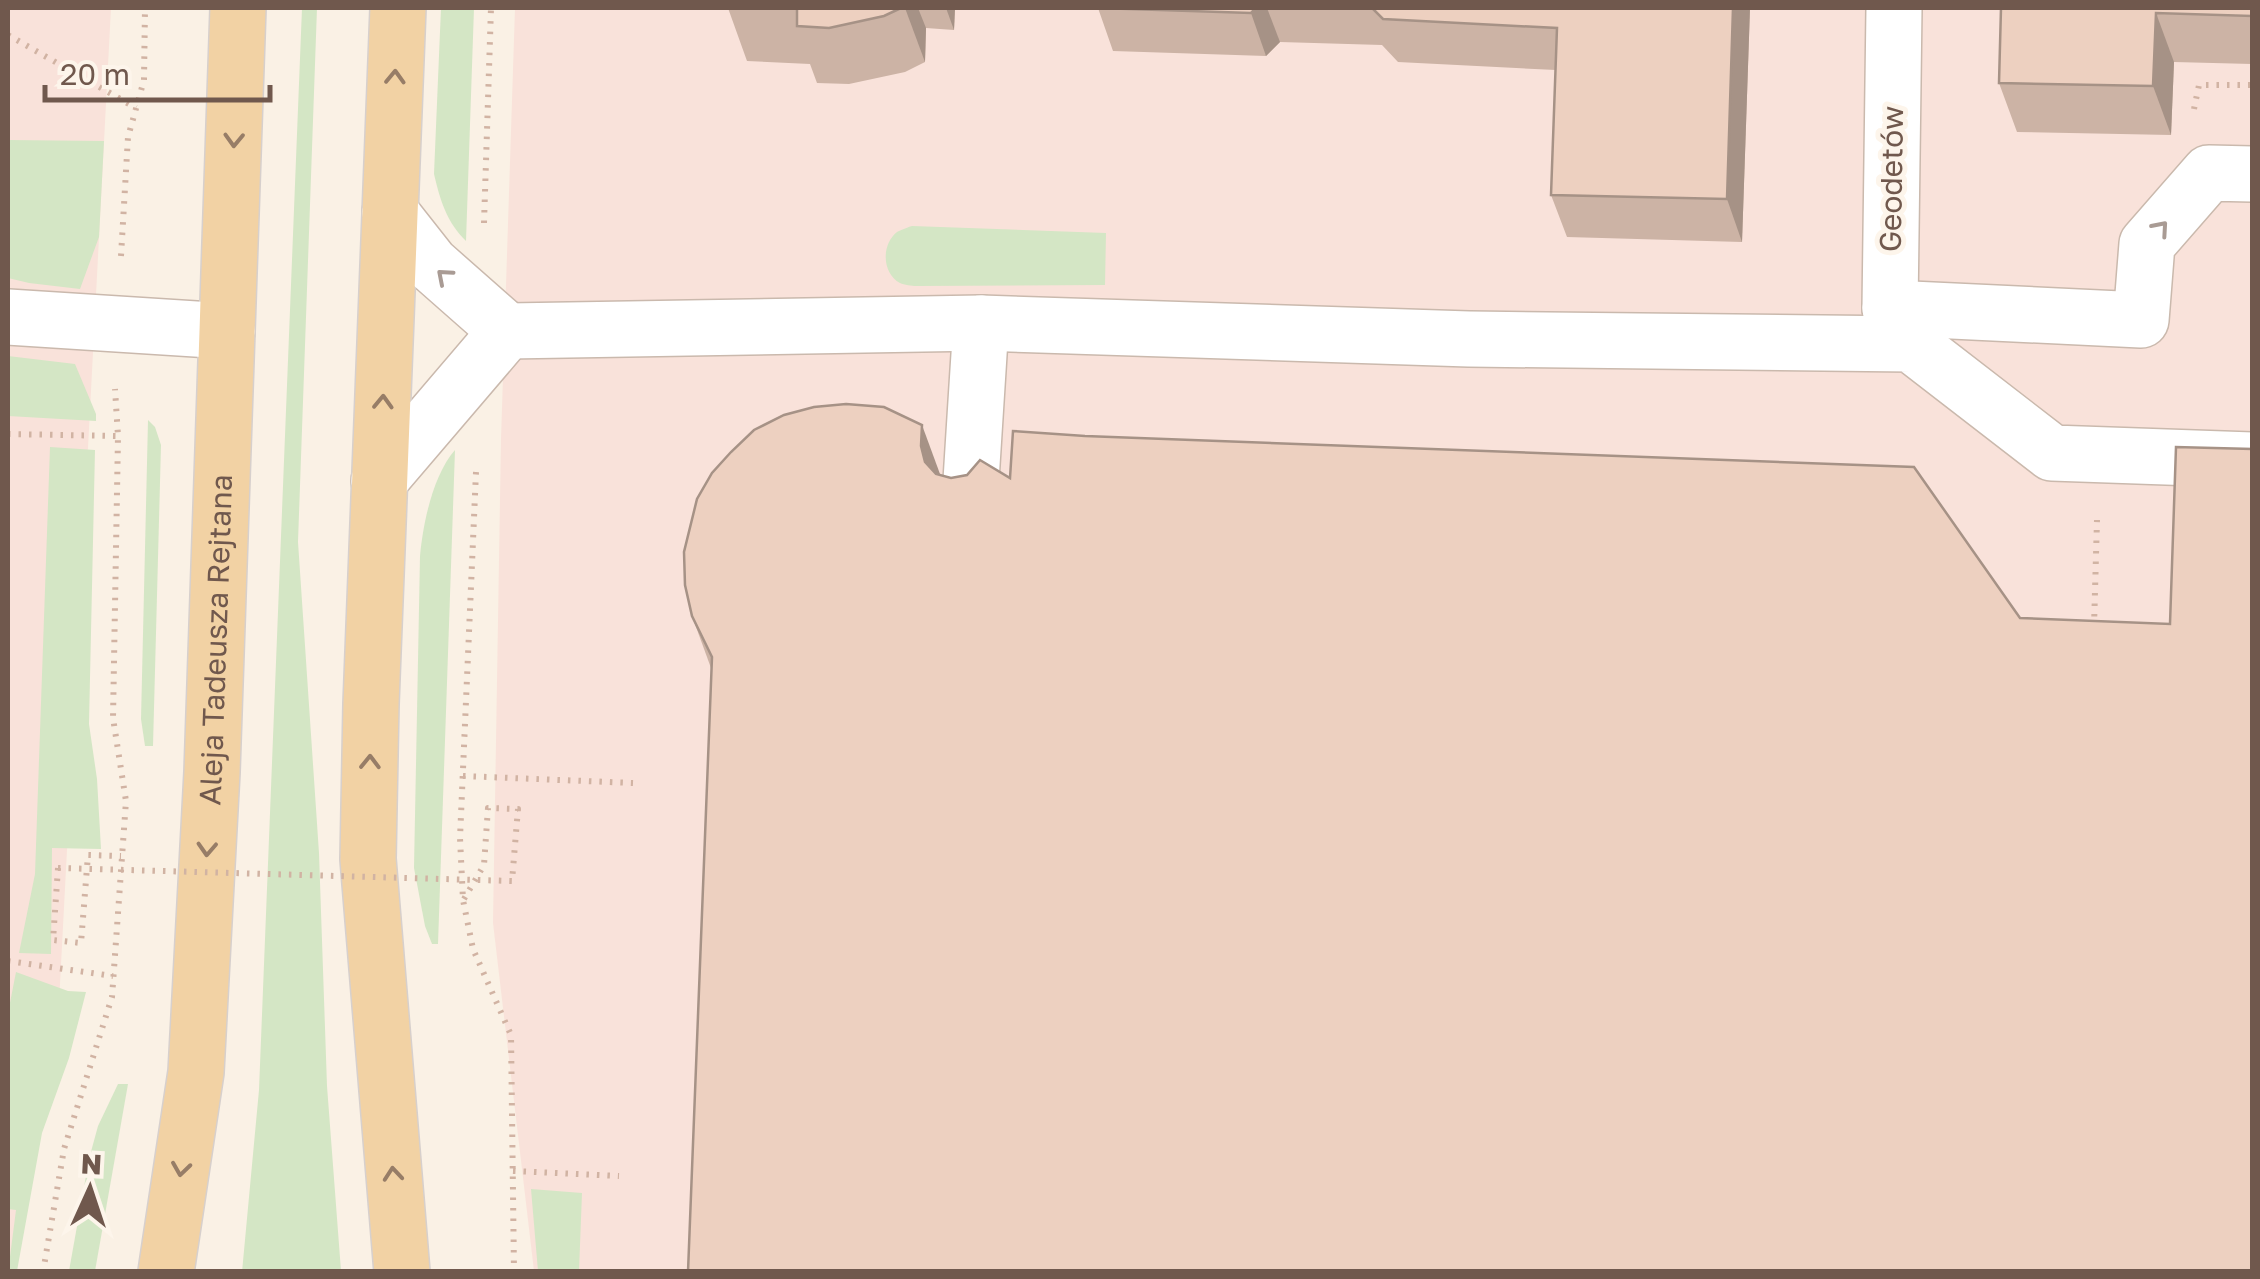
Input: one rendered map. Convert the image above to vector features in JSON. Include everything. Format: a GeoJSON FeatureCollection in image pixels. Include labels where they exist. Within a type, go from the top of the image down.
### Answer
{"type":"FeatureCollection","features":[{"type":"Feature","properties":{"kind":"main road","name":"Aleja Tadeusza Rejtana"},"geometry":{"type":"LineString","coordinates":[[166,1272],[196,1072],[212,772],[238,8]]}},
{"type":"Feature","properties":{"kind":"main road"},"geometry":{"type":"LineString","coordinates":[[398,8],[368,859],[402,1272]]}},
{"type":"Feature","properties":{"kind":"street","name":"Geodetów"},"geometry":{"type":"LineString","coordinates":[[1894,8],[1901,326]]}},
{"type":"Feature","properties":{"kind":"street"},"geometry":{"type":"LineString","coordinates":[[390,212],[431,264],[507,331],[981,323],[1469,339],[2141,320],[2147,244],[2208,173],[2252,174]]}},
{"type":"Feature","properties":{"kind":"street"},"geometry":{"type":"LineString","coordinates":[[8,317],[227,332]]}},
{"type":"Feature","properties":{"kind":"street"},"geometry":{"type":"LineString","coordinates":[[970,496],[981,323]]}},
{"type":"Feature","properties":{"kind":"street"},"geometry":{"type":"LineString","coordinates":[[1901,326],[2052,453],[2252,460]]}},
{"type":"Feature","properties":{"kind":"street"},"geometry":{"type":"LineString","coordinates":[[380,481],[507,331]]}},
{"type":"Feature","properties":{"kind":"path"},"geometry":{"type":"LineString","coordinates":[[120,270],[128,137],[144,80],[145,8]]}},
{"type":"Feature","properties":{"kind":"path"},"geometry":{"type":"LineString","coordinates":[[484,224],[491,8]]}},
{"type":"Feature","properties":{"kind":"path"},"geometry":{"type":"LineString","coordinates":[[8,35],[136,108]]}},
{"type":"Feature","properties":{"kind":"path"},"geometry":{"type":"LineString","coordinates":[[43,1272],[64,1149],[112,998],[126,801],[113,718],[118,436],[114,381]]}},
{"type":"Feature","properties":{"kind":"path"},"geometry":{"type":"LineString","coordinates":[[8,434],[118,436]]}},
{"type":"Feature","properties":{"kind":"path"},"geometry":{"type":"LineString","coordinates":[[477,463],[462,776],[462,900],[473,949],[511,1035],[514,1272]]}},
{"type":"Feature","properties":{"kind":"path"},"geometry":{"type":"LineString","coordinates":[[462,776],[633,783]]}},
{"type":"Feature","properties":{"kind":"path"},"geometry":{"type":"LineString","coordinates":[[122,856],[88,854],[81,943],[53,940],[58,868],[512,880],[518,809],[488,808],[484,865],[462,900]]}},
{"type":"Feature","properties":{"kind":"path"},"geometry":{"type":"LineString","coordinates":[[8,961],[113,976]]}},
{"type":"Feature","properties":{"kind":"path"},"geometry":{"type":"LineString","coordinates":[[513,1172],[620,1176]]}},
{"type":"Feature","properties":{"kind":"shaded area"},"geometry":{"type":"Polygon","coordinates":[[[8,8],[111,8],[59,1003],[12,1272],[8,1271],[8,8]]]}},
{"type":"Feature","properties":{"kind":"shaded area"},"geometry":{"type":"Polygon","coordinates":[[[515,8],[2252,8],[2252,1271],[534,1271],[493,923],[501,439],[515,8]]]}},
{"type":"Feature","properties":{"kind":"green space"},"geometry":{"type":"Polygon","coordinates":[[[302,8],[317,8],[298,542],[319,853],[327,1086],[341,1271],[242,1272],[259,1090],[302,8]]]}},
{"type":"Feature","properties":{"kind":"green space"},"geometry":{"type":"Polygon","coordinates":[[[441,8],[474,8],[466,241],[445,210],[434,174],[441,8]]]}},
{"type":"Feature","properties":{"kind":"green space"},"geometry":{"type":"Polygon","coordinates":[[[8,140],[104,141],[99,237],[80,289],[8,278],[8,140]]]}},
{"type":"Feature","properties":{"kind":"green space"},"geometry":{"type":"Polygon","coordinates":[[[912,226],[1106,233],[1105,285],[900,283],[890,273],[886,251],[897,232],[912,226]]]}},
{"type":"Feature","properties":{"kind":"green space"},"geometry":{"type":"Polygon","coordinates":[[[8,356],[75,364],[96,421],[8,416],[8,356]]]}},
{"type":"Feature","properties":{"kind":"green space"},"geometry":{"type":"Polygon","coordinates":[[[148,420],[161,445],[153,746],[145,746],[141,719],[148,420]]]}},
{"type":"Feature","properties":{"kind":"green space"},"geometry":{"type":"Polygon","coordinates":[[[50,447],[95,450],[89,724],[101,849],[52,848],[51,954],[19,953],[35,874],[50,447]]]}},
{"type":"Feature","properties":{"kind":"green space"},"geometry":{"type":"Polygon","coordinates":[[[455,450],[438,944],[432,944],[414,868],[420,556],[435,486],[455,450]]]}},
{"type":"Feature","properties":{"kind":"green space"},"geometry":{"type":"Polygon","coordinates":[[[16,972],[68,991],[86,992],[69,1058],[42,1133],[17,1271],[8,1272],[16,1210],[8,1209],[8,1013],[16,972]]]}},
{"type":"Feature","properties":{"kind":"green space"},"geometry":{"type":"Polygon","coordinates":[[[118,1084],[128,1084],[95,1271],[69,1271],[89,1159],[98,1126],[118,1084]]]}},
{"type":"Feature","properties":{"kind":"green space"},"geometry":{"type":"Polygon","coordinates":[[[531,1189],[582,1193],[579,1271],[538,1271],[531,1189]]]}},
{"type":"Feature","properties":{"kind":"building"},"geometry":{"type":"Polygon","coordinates":[[[797,8],[901,8],[884,16],[829,28],[797,26],[797,8]]]}},
{"type":"Feature","properties":{"kind":"building"},"geometry":{"type":"Polygon","coordinates":[[[1098,8],[1256,8],[1251,13],[1098,8]]]}},
{"type":"Feature","properties":{"kind":"building"},"geometry":{"type":"Polygon","coordinates":[[[1372,8],[1733,8],[1727,199],[1551,195],[1557,28],[1383,19],[1372,8]]]}},
{"type":"Feature","properties":{"kind":"building"},"geometry":{"type":"Polygon","coordinates":[[[2001,8],[2252,8],[2252,16],[2156,13],[2153,86],[1999,83],[2001,8]]]}},
{"type":"Feature","properties":{"kind":"building"},"geometry":{"type":"Polygon","coordinates":[[[846,404],[884,407],[922,425],[925,462],[936,474],[951,478],[967,475],[980,460],[1010,478],[1013,431],[1914,467],[2020,618],[2170,624],[2176,447],[2252,449],[2252,1272],[688,1272],[712,657],[692,616],[685,585],[684,552],[697,499],[712,473],[754,430],[784,415],[846,404]]]}}]}
